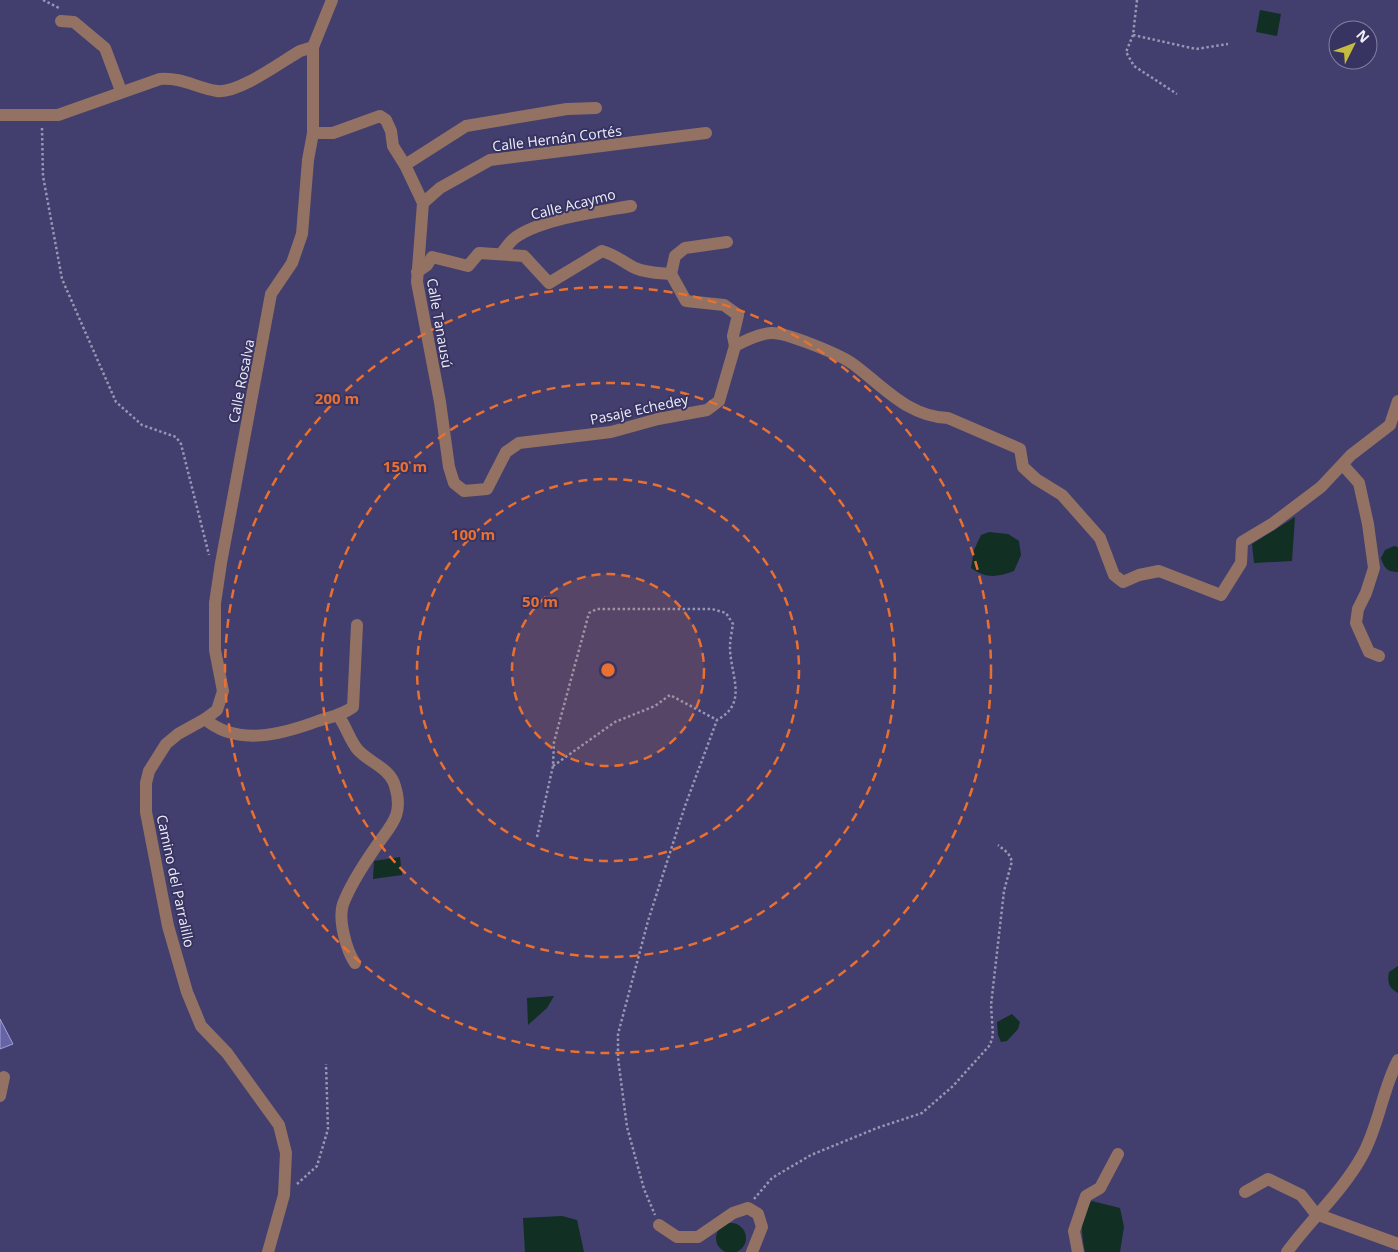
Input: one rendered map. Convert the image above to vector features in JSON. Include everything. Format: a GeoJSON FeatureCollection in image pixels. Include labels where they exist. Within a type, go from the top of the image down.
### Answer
{"type":"FeatureCollection","features":[{"type":"Feature","properties":{"kind":"street"},"geometry":{"type":"LineString","coordinates":[[0,115],[58,115],[160,78],[173,78],[217,91],[230,92],[300,51],[313,47],[332,0]]}},
{"type":"Feature","properties":{"kind":"street"},"geometry":{"type":"LineString","coordinates":[[61,21],[74,22],[105,48],[121,92]]}},
{"type":"Feature","properties":{"kind":"street","name":"Calle Rosalva"},"geometry":{"type":"LineString","coordinates":[[205,719],[217,710],[223,691],[216,650],[215,603],[220,563],[264,341],[271,294],[292,263],[302,234],[308,160],[313,133],[313,47]]}},
{"type":"Feature","properties":{"kind":"street"},"geometry":{"type":"LineString","coordinates":[[406,165],[466,126],[567,109],[596,108]]}},
{"type":"Feature","properties":{"kind":"street","name":"Calle Tanausú"},"geometry":{"type":"LineString","coordinates":[[313,133],[333,133],[380,116],[386,120],[391,131],[392,146],[406,165],[423,203],[416,282],[440,402],[449,467],[454,483],[464,491],[486,489],[506,452],[518,443]]}},
{"type":"Feature","properties":{"kind":"street","name":"Calle Hernán Cortés"},"geometry":{"type":"LineString","coordinates":[[423,203],[440,188],[490,160],[706,132]]}},
{"type":"Feature","properties":{"kind":"street","name":"Calle Acaymo"},"geometry":{"type":"LineString","coordinates":[[501,254],[514,238],[524,232],[562,219],[631,206]]}},
{"type":"Feature","properties":{"kind":"street"},"geometry":{"type":"LineString","coordinates":[[727,242],[685,248],[675,256],[671,274],[686,301],[724,305],[738,315],[733,336],[735,346],[750,338],[773,333],[822,348],[852,363],[907,407],[936,418],[948,418],[1020,448],[1023,467],[1036,479],[1062,495],[1100,538],[1114,575],[1123,582],[1159,571],[1222,595],[1241,563],[1242,542],[1272,524],[1320,487],[1351,455],[1390,424],[1397,409]]}},
{"type":"Feature","properties":{"kind":"street"},"geometry":{"type":"LineString","coordinates":[[417,272],[427,265],[432,257],[468,266],[479,253],[501,254],[524,256],[549,283],[602,251],[617,255],[636,268],[653,273],[671,274]]}},
{"type":"Feature","properties":{"kind":"street","name":"Pasaje Echedey"},"geometry":{"type":"LineString","coordinates":[[518,443],[611,432],[658,419],[707,410],[718,402],[735,346]]}},
{"type":"Feature","properties":{"kind":"street"},"geometry":{"type":"LineString","coordinates":[[1343,465],[1359,483],[1368,524],[1374,568],[1366,593],[1358,608],[1356,623],[1369,652],[1379,656]]}},
{"type":"Feature","properties":{"kind":"street"},"geometry":{"type":"LineString","coordinates":[[205,719],[217,729],[254,736],[283,734],[329,718],[339,717],[353,706],[357,625]]}},
{"type":"Feature","properties":{"kind":"street"},"geometry":{"type":"LineString","coordinates":[[339,717],[357,749],[390,775],[395,786],[399,808],[392,827],[373,850],[342,906],[347,951],[354,963]]}},
{"type":"Feature","properties":{"kind":"street","name":"Camino del Parralillo"},"geometry":{"type":"LineString","coordinates":[[205,719],[178,734],[166,744],[149,771],[146,783],[146,812],[168,926],[187,992],[200,1026],[227,1053],[279,1125],[286,1153],[284,1195],[268,1252]]}},
{"type":"Feature","properties":{"kind":"street"},"geometry":{"type":"LineString","coordinates":[[1287,1252],[1316,1214],[1342,1188],[1363,1155],[1376,1123],[1389,1078],[1398,1060]]}},
{"type":"Feature","properties":{"kind":"street"},"geometry":{"type":"LineString","coordinates":[[0,1096],[4,1077]]}},
{"type":"Feature","properties":{"kind":"street"},"geometry":{"type":"LineString","coordinates":[[1078,1252],[1074,1231],[1086,1196],[1100,1188],[1118,1154]]}},
{"type":"Feature","properties":{"kind":"street"},"geometry":{"type":"LineString","coordinates":[[1245,1192],[1268,1180],[1301,1195],[1316,1214],[1398,1244]]}},
{"type":"Feature","properties":{"kind":"street"},"geometry":{"type":"LineString","coordinates":[[659,1225],[677,1237],[698,1237],[733,1213],[748,1208],[758,1214],[762,1227],[752,1252]]}},
{"type":"Feature","properties":{"kind":"path"},"geometry":{"type":"LineString","coordinates":[[1136,0],[1133,35],[1126,52],[1134,66],[1177,94]]}},
{"type":"Feature","properties":{"kind":"path"},"geometry":{"type":"LineString","coordinates":[[1133,35],[1196,49],[1228,44]]}},
{"type":"Feature","properties":{"kind":"path"},"geometry":{"type":"LineString","coordinates":[[42,116],[43,176],[62,279],[116,402],[142,425],[176,437],[181,444],[206,548],[210,558],[220,563]]}},
{"type":"Feature","properties":{"kind":"path"},"geometry":{"type":"LineString","coordinates":[[537,837],[553,766],[554,742],[589,613],[597,609],[712,609],[726,613],[733,624],[730,647],[736,694],[733,708],[717,720],[685,806],[654,904],[618,1034],[627,1127],[644,1189],[659,1225]]}},
{"type":"Feature","properties":{"kind":"path"},"geometry":{"type":"LineString","coordinates":[[553,766],[615,722],[655,706],[670,695],[717,720]]}},
{"type":"Feature","properties":{"kind":"path"},"geometry":{"type":"LineString","coordinates":[[748,1208],[772,1178],[811,1155],[877,1128],[922,1113],[953,1086],[990,1045],[993,1035],[991,1005],[1003,900],[1012,861],[1008,853],[998,845]]}},
{"type":"Feature","properties":{"kind":"path"},"geometry":{"type":"LineString","coordinates":[[284,1195],[317,1166],[321,1156],[328,1129],[326,1064]]}},
{"type":"Feature","properties":{"kind":"shaded area"},"geometry":{"type":"Polygon","coordinates":[[[1260,10],[1281,14],[1277,36],[1256,32],[1260,10]]]}},
{"type":"Feature","properties":{"kind":"shaded area"},"geometry":{"type":"Polygon","coordinates":[[[1295,517],[1292,561],[1254,563],[1252,544],[1295,517]]]}},
{"type":"Feature","properties":{"kind":"shaded area"},"geometry":{"type":"Polygon","coordinates":[[[989,532],[1008,534],[1019,541],[1021,555],[1014,571],[992,576],[976,572],[971,568],[974,550],[981,535],[989,532]]]}},
{"type":"Feature","properties":{"kind":"shaded area"},"geometry":{"type":"Polygon","coordinates":[[[1394,546],[1398,547],[1398,572],[1386,569],[1381,558],[1385,550],[1394,546]]]}},
{"type":"Feature","properties":{"kind":"shaded area"},"geometry":{"type":"Polygon","coordinates":[[[400,857],[402,875],[373,879],[374,861],[400,857]]]}},
{"type":"Feature","properties":{"kind":"shaded area"},"geometry":{"type":"Polygon","coordinates":[[[1398,966],[1398,993],[1389,985],[1388,979],[1389,972],[1398,966]]]}},
{"type":"Feature","properties":{"kind":"shaded area"},"geometry":{"type":"Polygon","coordinates":[[[554,996],[547,1008],[528,1025],[527,998],[554,996]]]}},
{"type":"Feature","properties":{"kind":"shaded area"},"geometry":{"type":"Polygon","coordinates":[[[1012,1014],[1020,1022],[1018,1029],[1007,1041],[1001,1042],[998,1035],[997,1022],[1012,1014]]]}},
{"type":"Feature","properties":{"kind":"shaded area"},"geometry":{"type":"Polygon","coordinates":[[[1092,1201],[1120,1208],[1124,1227],[1120,1252],[1085,1252],[1082,1225],[1085,1212],[1092,1201]]]}},
{"type":"Feature","properties":{"kind":"shaded area"},"geometry":{"type":"Polygon","coordinates":[[[562,1216],[577,1220],[584,1252],[525,1252],[523,1218],[562,1216]]]}},
{"type":"Feature","properties":{"kind":"shaded area"},"geometry":{"type":"Polygon","coordinates":[[[731,1223],[742,1227],[746,1238],[742,1249],[731,1253],[720,1249],[716,1238],[720,1227],[731,1223]]]}},
{"type":"Feature","properties":{"kind":"building"},"geometry":{"type":"Polygon","coordinates":[[[0,1019],[13,1044],[0,1049],[0,1019]]]}}]}
